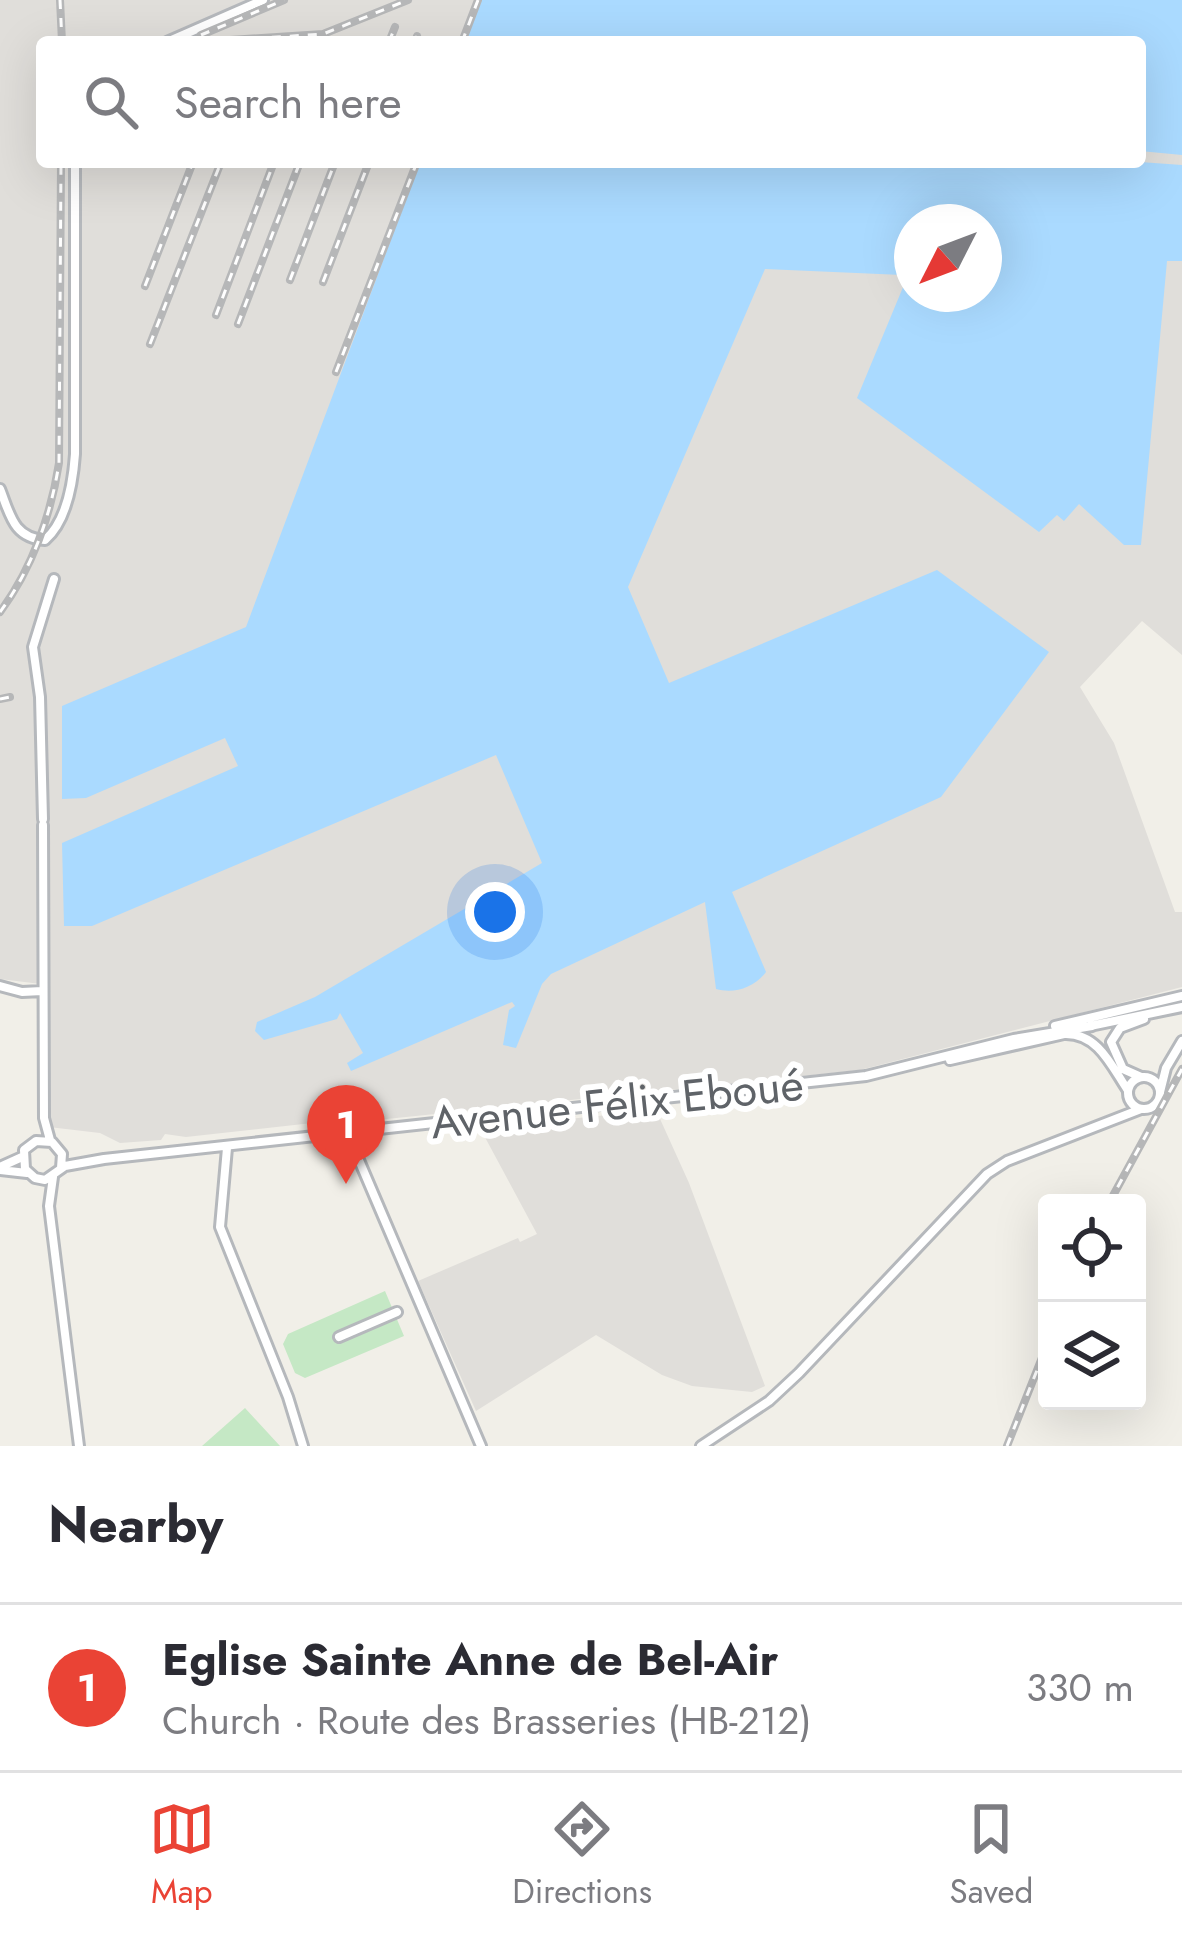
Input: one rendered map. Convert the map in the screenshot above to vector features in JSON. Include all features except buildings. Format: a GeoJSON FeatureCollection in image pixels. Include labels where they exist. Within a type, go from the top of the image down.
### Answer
{"type":"FeatureCollection","features":[{"type":"Feature","properties":{"kind":"street"},"geometry":{"type":"LineString","coordinates":[[180,36],[263,0]]}},
{"type":"Feature","properties":{"kind":"street"},"geometry":{"type":"LineString","coordinates":[[0,489],[20,532],[45,540],[54,532],[75,454],[75,168]]}},
{"type":"Feature","properties":{"kind":"street"},"geometry":{"type":"LineString","coordinates":[[54,579],[37,624],[34,647],[43,822],[44,1118],[62,1154],[86,1161]]}},
{"type":"Feature","properties":{"kind":"street"},"geometry":{"type":"LineString","coordinates":[[0,986],[42,991]]}},
{"type":"Feature","properties":{"kind":"street"},"geometry":{"type":"LineString","coordinates":[[1014,1039],[1182,996]]}},
{"type":"Feature","properties":{"kind":"street","name":"Avenue Félix Eboué"},"geometry":{"type":"LineString","coordinates":[[933,1061],[1014,1039],[1124,1022],[1182,1007]]}},
{"type":"Feature","properties":{"kind":"street"},"geometry":{"type":"LineString","coordinates":[[1111,1042],[1124,1022]]}},
{"type":"Feature","properties":{"kind":"street"},"geometry":{"type":"LineString","coordinates":[[1096,1025],[1094,1042],[1141,1109]]}},
{"type":"Feature","properties":{"kind":"street","name":"Avenue Félix Eboué"},"geometry":{"type":"LineString","coordinates":[[86,1161],[866,1076],[1096,1025]]}},
{"type":"Feature","properties":{"kind":"street"},"geometry":{"type":"LineString","coordinates":[[1066,1034],[1111,1042]]}},
{"type":"Feature","properties":{"kind":"street"},"geometry":{"type":"LineString","coordinates":[[700,1446],[769,1401],[799,1373],[987,1174],[1007,1161],[1154,1105],[1166,1068],[1182,1040]]}},
{"type":"Feature","properties":{"kind":"street"},"geometry":{"type":"LineString","coordinates":[[1111,1042],[1123,1069],[1156,1083],[1160,1094]]}},
{"type":"Feature","properties":{"kind":"street"},"geometry":{"type":"LineString","coordinates":[[1120,1119],[1132,1083],[1166,1068]]}},
{"type":"Feature","properties":{"kind":"street"},"geometry":{"type":"LineString","coordinates":[[0,1168],[22,1157],[44,1118]]}},
{"type":"Feature","properties":{"kind":"street"},"geometry":{"type":"LineString","coordinates":[[347,1132],[481,1446]]}},
{"type":"Feature","properties":{"kind":"street"},"geometry":{"type":"LineString","coordinates":[[32,1142],[52,1142]]}},
{"type":"Feature","properties":{"kind":"street"},"geometry":{"type":"LineString","coordinates":[[226,1148],[220,1227],[303,1446]]}},
{"type":"Feature","properties":{"kind":"street"},"geometry":{"type":"LineString","coordinates":[[61,1168],[62,1154]]}},
{"type":"Feature","properties":{"kind":"street"},"geometry":{"type":"LineString","coordinates":[[22,1157],[27,1173]]}},
{"type":"Feature","properties":{"kind":"street"},"geometry":{"type":"LineString","coordinates":[[0,1168],[38,1179],[86,1161]]}},
{"type":"Feature","properties":{"kind":"street"},"geometry":{"type":"LineString","coordinates":[[52,1177],[49,1206],[79,1446]]}},
{"type":"Feature","properties":{"kind":"street"},"geometry":{"type":"LineString","coordinates":[[38,1179],[49,1206]]}},
{"type":"Feature","properties":{"kind":"street"},"geometry":{"type":"LineString","coordinates":[[339,1337],[397,1312]]}},
{"type":"Feature","properties":{"kind":"shaded area"},"geometry":{"type":"Polygon","coordinates":[[[0,0],[1182,0],[1182,655],[1142,621],[1080,687],[1114,743],[1175,912],[1182,912],[1182,987],[860,1070],[377,1120],[375,1116],[186,1137],[165,1134],[161,1140],[120,1143],[100,1133],[49,1127],[49,985],[0,979],[0,0]]]}},
{"type":"Feature","properties":{"kind":"shaded area"},"geometry":{"type":"Polygon","coordinates":[[[656,1110],[689,1183],[765,1386],[752,1392],[692,1386],[662,1375],[596,1335],[476,1411],[418,1281],[537,1234],[480,1128],[656,1110]]]}},
{"type":"Feature","properties":{"kind":"green space"},"geometry":{"type":"Polygon","coordinates":[[[385,1291],[404,1336],[305,1378],[295,1373],[283,1344],[288,1334],[385,1291]]]}},
{"type":"Feature","properties":{"kind":"green space"},"geometry":{"type":"Polygon","coordinates":[[[245,1408],[280,1446],[202,1446],[245,1408]]]}},
{"type":"Feature","properties":{"kind":"water"},"geometry":{"type":"Polygon","coordinates":[[[481,0],[1182,0],[1182,155],[1146,152],[1146,36],[467,36],[481,0]]]}},
{"type":"Feature","properties":{"kind":"water"},"geometry":{"type":"Polygon","coordinates":[[[1182,165],[1182,261],[1167,261],[1141,545],[1124,545],[1079,504],[1064,521],[1057,515],[1039,532],[857,398],[894,309],[1002,312],[1002,204],[894,204],[894,275],[765,269],[628,587],[669,683],[937,570],[1049,652],[941,797],[732,892],[766,972],[750,986],[716,989],[705,902],[551,974],[542,984],[516,1048],[503,1045],[509,1010],[515,1006],[512,1002],[351,1071],[347,1063],[363,1053],[340,1013],[337,1019],[264,1040],[255,1031],[257,1022],[315,997],[542,863],[496,755],[92,926],[64,926],[62,843],[238,766],[225,738],[86,798],[62,799],[62,706],[246,627],[418,168],[1182,165]]]}},
{"type":"Feature","properties":{"kind":"railway"},"geometry":{"type":"LineString","coordinates":[[60,0],[62,36]]}},
{"type":"Feature","properties":{"kind":"railway"},"geometry":{"type":"LineString","coordinates":[[201,35],[284,0]]}},
{"type":"Feature","properties":{"kind":"railway"},"geometry":{"type":"LineString","coordinates":[[292,36],[323,34],[408,0]]}},
{"type":"Feature","properties":{"kind":"railway"},"geometry":{"type":"LineString","coordinates":[[464,36],[478,0]]}},
{"type":"Feature","properties":{"kind":"railway"},"geometry":{"type":"LineString","coordinates":[[391,36],[395,27]]}},
{"type":"Feature","properties":{"kind":"railway"},"geometry":{"type":"LineString","coordinates":[[0,612],[38,541],[59,463],[61,168]]}},
{"type":"Feature","properties":{"kind":"railway"},"geometry":{"type":"LineString","coordinates":[[145,286],[191,168]]}},
{"type":"Feature","properties":{"kind":"railway"},"geometry":{"type":"LineString","coordinates":[[150,344],[219,168]]}},
{"type":"Feature","properties":{"kind":"railway"},"geometry":{"type":"LineString","coordinates":[[216,315],[272,168]]}},
{"type":"Feature","properties":{"kind":"railway"},"geometry":{"type":"LineString","coordinates":[[238,324],[298,168]]}},
{"type":"Feature","properties":{"kind":"railway"},"geometry":{"type":"LineString","coordinates":[[290,280],[333,168]]}},
{"type":"Feature","properties":{"kind":"railway"},"geometry":{"type":"LineString","coordinates":[[323,282],[367,168]]}},
{"type":"Feature","properties":{"kind":"railway"},"geometry":{"type":"LineString","coordinates":[[336,372],[415,168]]}},
{"type":"Feature","properties":{"kind":"railway"},"geometry":{"type":"LineString","coordinates":[[0,699],[10,697]]}},
{"type":"Feature","properties":{"kind":"railway"},"geometry":{"type":"LineString","coordinates":[[1114,1194],[1182,1069]]}},
{"type":"Feature","properties":{"kind":"railway"},"geometry":{"type":"LineString","coordinates":[[1007,1446],[1038,1368]]}},
{"type":"Feature","properties":{"kind":"place","name":"Eglise Sainte Anne de Bel-Air"},"geometry":{"type":"Point","coordinates":[346,1184]}}]}
